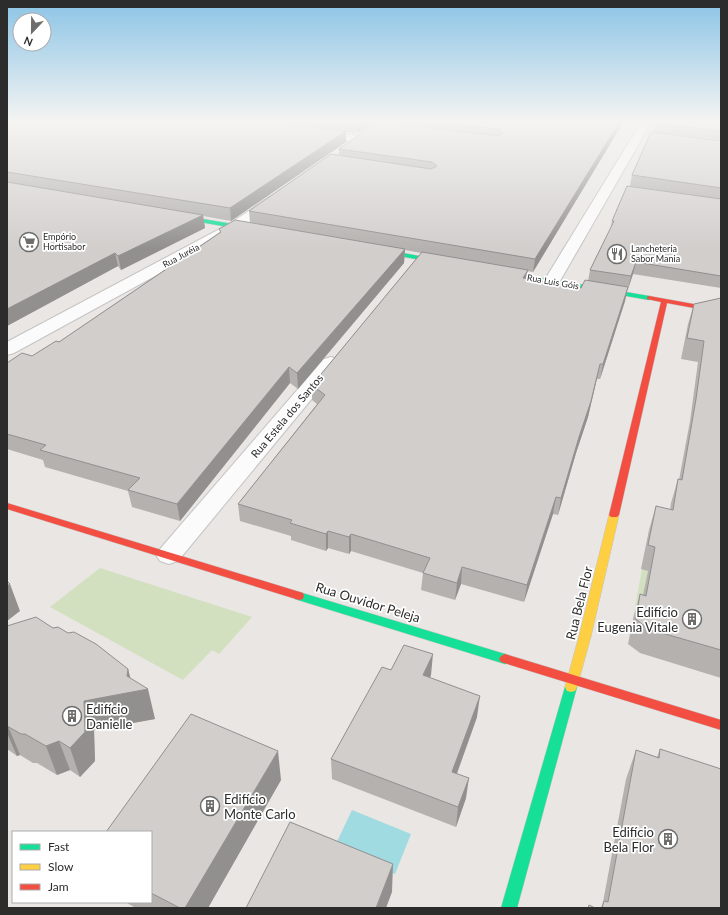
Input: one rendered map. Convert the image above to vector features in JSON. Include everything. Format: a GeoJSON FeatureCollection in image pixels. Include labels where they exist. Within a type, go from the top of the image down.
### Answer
{"type":"FeatureCollection","features":[{"type":"Feature","properties":{"kind":"street"},"geometry":{"type":"LineString","coordinates":[[552,282],[613,189],[625,164]]}},
{"type":"Feature","properties":{"kind":"street","name":"Rua Juréia"},"geometry":{"type":"LineString","coordinates":[[7,348],[236,226],[284,193]]}},
{"type":"Feature","properties":{"kind":"street"},"geometry":{"type":"LineString","coordinates":[[162,214],[262,231]]}},
{"type":"Feature","properties":{"kind":"street"},"geometry":{"type":"LineString","coordinates":[[363,248],[412,265],[454,264]]}},
{"type":"Feature","properties":{"kind":"street","name":"Rua Luis Góis"},"geometry":{"type":"LineString","coordinates":[[491,271],[721,311]]}},
{"type":"Feature","properties":{"kind":"street","name":"Rua Bela Flor"},"geometry":{"type":"LineString","coordinates":[[509,908],[585,636],[664,302]]}},
{"type":"Feature","properties":{"kind":"street","name":"Rua Estela dos Santos"},"geometry":{"type":"LineString","coordinates":[[169,555],[341,351]]}},
{"type":"Feature","properties":{"kind":"street","name":"Rua Ouvidor Peleja"},"geometry":{"type":"LineString","coordinates":[[7,506],[721,725]]}},
{"type":"Feature","properties":{"kind":"green space"},"geometry":{"type":"Polygon","coordinates":[[[100,568],[252,617],[219,654],[212,650],[183,680],[50,607],[100,568]]]}},
{"type":"Feature","properties":{"kind":"green space"},"geometry":{"type":"Polygon","coordinates":[[[642,569],[654,573],[641,605],[633,619],[642,569]]]}},
{"type":"Feature","properties":{"kind":"water"},"geometry":{"type":"Polygon","coordinates":[[[352,810],[411,834],[395,874],[334,848],[352,810]]]}},
{"type":"Feature","properties":{"kind":"building"},"geometry":{"type":"Polygon","coordinates":[[[7,164],[297,164],[230,208],[7,172],[7,164]]]}},
{"type":"Feature","properties":{"kind":"building"},"geometry":{"type":"Polygon","coordinates":[[[317,164],[396,164],[431,169],[437,166],[434,164],[594,164],[535,259],[249,211],[317,164]]]}},
{"type":"Feature","properties":{"kind":"building"},"geometry":{"type":"Polygon","coordinates":[[[637,164],[721,164],[721,188],[632,175],[637,164]]]}},
{"type":"Feature","properties":{"kind":"building"},"geometry":{"type":"Polygon","coordinates":[[[7,182],[203,215],[118,256],[115,253],[7,309],[7,182]]]}},
{"type":"Feature","properties":{"kind":"building"},"geometry":{"type":"Polygon","coordinates":[[[627,186],[721,199],[721,276],[636,262],[631,276],[590,270],[614,221],[612,221],[627,186]]]}},
{"type":"Feature","properties":{"kind":"building"},"geometry":{"type":"Polygon","coordinates":[[[235,220],[405,249],[297,373],[289,367],[177,504],[128,490],[140,478],[40,450],[46,445],[7,434],[7,363],[22,353],[32,356],[56,341],[59,342],[221,232],[219,229],[235,220]]]}},
{"type":"Feature","properties":{"kind":"building"},"geometry":{"type":"Polygon","coordinates":[[[422,252],[528,270],[523,278],[581,288],[585,280],[628,287],[603,364],[600,364],[591,401],[561,498],[556,497],[527,585],[462,567],[457,583],[423,573],[430,558],[351,534],[349,537],[328,531],[326,534],[290,523],[292,520],[238,504],[325,395],[312,385],[422,252]]]}},
{"type":"Feature","properties":{"kind":"building"},"geometry":{"type":"Polygon","coordinates":[[[721,298],[721,650],[648,629],[636,619],[640,594],[646,596],[655,547],[648,545],[656,506],[673,510],[678,479],[682,480],[704,341],[687,338],[694,304],[721,298]]]}},
{"type":"Feature","properties":{"kind":"building","name":"Edifício Danielle"},"geometry":{"type":"Polygon","coordinates":[[[36,617],[53,628],[58,627],[68,633],[74,632],[96,644],[128,669],[127,676],[148,689],[84,701],[85,732],[70,748],[59,741],[46,746],[7,726],[7,626],[36,617]]]}},
{"type":"Feature","properties":{"kind":"building"},"geometry":{"type":"Polygon","coordinates":[[[404,645],[433,654],[423,675],[480,696],[452,772],[469,778],[458,807],[331,759],[382,667],[391,670],[404,645]]]}},
{"type":"Feature","properties":{"kind":"building","name":"Edifício Monte Carlo"},"geometry":{"type":"Polygon","coordinates":[[[191,714],[278,751],[185,908],[180,908],[152,894],[152,831],[107,831],[191,714]]]}},
{"type":"Feature","properties":{"kind":"building","name":"Edifício Bela Flor"},"geometry":{"type":"Polygon","coordinates":[[[660,749],[721,769],[721,908],[602,908],[604,901],[608,902],[636,750],[659,758],[660,749]]]}},
{"type":"Feature","properties":{"kind":"building"},"geometry":{"type":"Polygon","coordinates":[[[290,822],[393,864],[376,908],[246,908],[290,822]]]}},
{"type":"Feature","properties":{"kind":"building"},"geometry":{"type":"Polygon","coordinates":[[[589,905],[595,908],[588,908],[589,905]]]}},
{"type":"Feature","properties":{"kind":"traffic: fast"},"geometry":{"type":"LineString","coordinates":[[174,216],[256,230]]}},
{"type":"Feature","properties":{"kind":"traffic: fast"},"geometry":{"type":"LineString","coordinates":[[375,250],[447,263]]}},
{"type":"Feature","properties":{"kind":"traffic: fast"},"geometry":{"type":"LineString","coordinates":[[497,272],[649,298]]}},
{"type":"Feature","properties":{"kind":"traffic: fast"},"geometry":{"type":"LineString","coordinates":[[299,596],[505,659]]}},
{"type":"Feature","properties":{"kind":"traffic: fast"},"geometry":{"type":"LineString","coordinates":[[509,908],[571,687]]}},
{"type":"Feature","properties":{"kind":"traffic: slow"},"geometry":{"type":"LineString","coordinates":[[571,687],[585,636],[614,515]]}},
{"type":"Feature","properties":{"kind":"traffic: jam"},"geometry":{"type":"LineString","coordinates":[[649,298],[721,311]]}},
{"type":"Feature","properties":{"kind":"traffic: jam"},"geometry":{"type":"LineString","coordinates":[[614,515],[664,302]]}},
{"type":"Feature","properties":{"kind":"traffic: jam"},"geometry":{"type":"LineString","coordinates":[[7,506],[299,596]]}},
{"type":"Feature","properties":{"kind":"traffic: jam"},"geometry":{"type":"LineString","coordinates":[[505,659],[721,725]]}},
{"type":"Feature","properties":{"kind":"place","name":"Empório Hortisabor"},"geometry":{"type":"Point","coordinates":[29,242]}},
{"type":"Feature","properties":{"kind":"place","name":"Lancheteria Sabor Mania"},"geometry":{"type":"Point","coordinates":[617,254]}},
{"type":"Feature","properties":{"kind":"place","name":"Edifício Eugenia Vitale"},"geometry":{"type":"Point","coordinates":[692,619]}},
{"type":"Feature","properties":{"kind":"place","name":"Edifício Danielle"},"geometry":{"type":"Point","coordinates":[72,716]}},
{"type":"Feature","properties":{"kind":"place","name":"Edifício Monte Carlo"},"geometry":{"type":"Point","coordinates":[210,806]}},
{"type":"Feature","properties":{"kind":"place","name":"Edifício Bela Flor"},"geometry":{"type":"Point","coordinates":[668,839]}}]}
